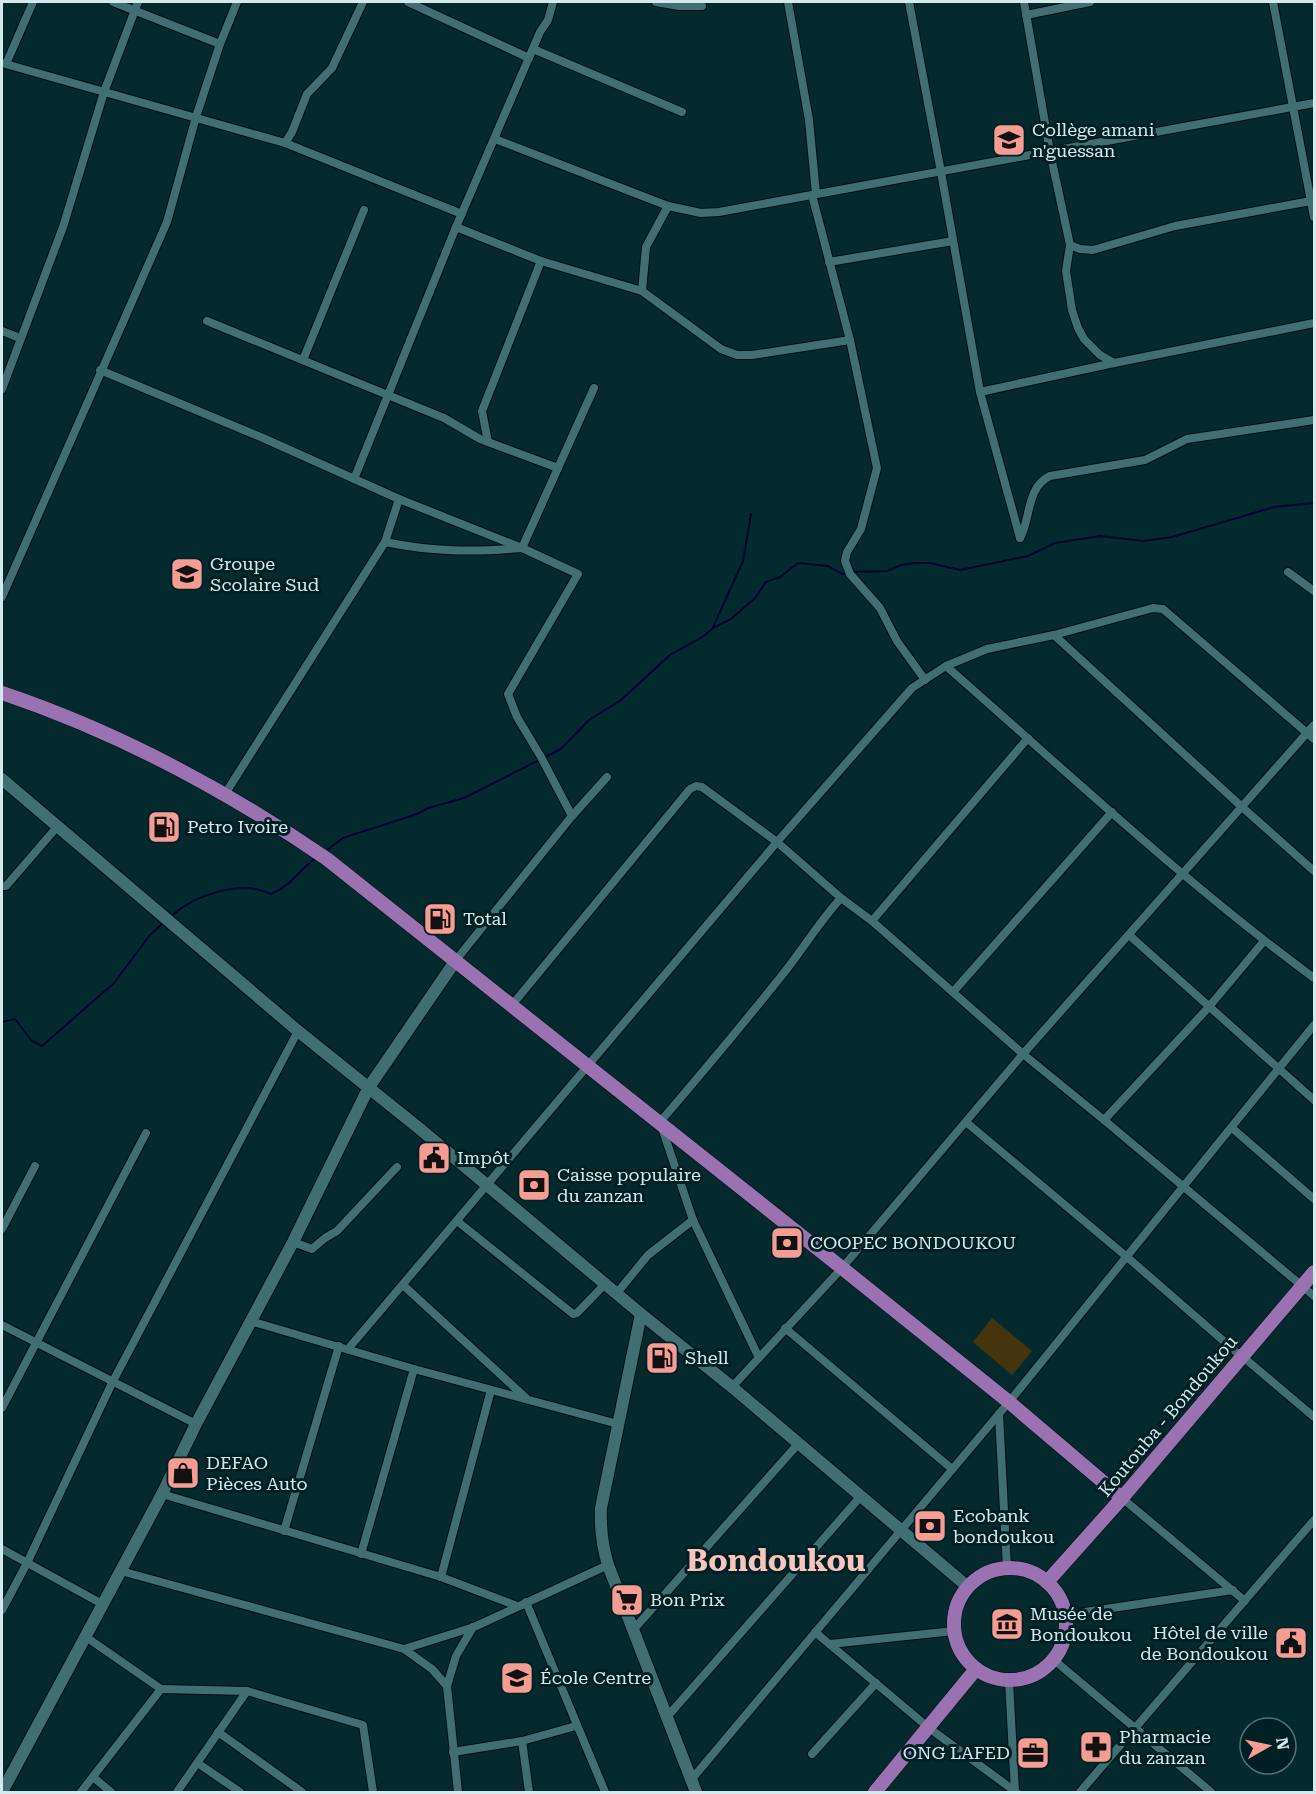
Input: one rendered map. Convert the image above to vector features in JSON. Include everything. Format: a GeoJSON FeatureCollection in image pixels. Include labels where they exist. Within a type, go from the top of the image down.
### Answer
{"type":"FeatureCollection","features":[{"type":"Feature","properties":{"kind":"main road"},"geometry":{"type":"LineString","coordinates":[[2,693],[118,740],[184,772],[225,794],[327,859],[1009,1402],[1122,1498]]}},
{"type":"Feature","properties":{"kind":"main road","name":"Koutouba - Bondoukou"},"geometry":{"type":"LineString","coordinates":[[1047,1582],[1122,1498],[1314,1272]]}},
{"type":"Feature","properties":{"kind":"main road"},"geometry":{"type":"LineString","coordinates":[[1007,1568],[1028,1571],[1047,1582],[1059,1597],[1065,1615],[1064,1639],[1053,1660],[1034,1675],[1010,1681],[992,1678],[976,1669],[962,1652],[954,1631],[957,1608],[968,1587],[986,1574],[1007,1568]]}},
{"type":"Feature","properties":{"kind":"main road"},"geometry":{"type":"LineString","coordinates":[[874,1792],[976,1669]]}},
{"type":"Feature","properties":{"kind":"street"},"geometry":{"type":"LineString","coordinates":[[33,2],[4,63],[285,143],[462,214]]}},
{"type":"Feature","properties":{"kind":"street"},"geometry":{"type":"LineString","coordinates":[[113,2],[137,6],[220,44]]}},
{"type":"Feature","properties":{"kind":"street"},"geometry":{"type":"LineString","coordinates":[[2,597],[170,215],[196,117],[220,44],[237,2]]}},
{"type":"Feature","properties":{"kind":"street"},"geometry":{"type":"LineString","coordinates":[[285,143],[292,132],[307,94],[332,68],[363,2]]}},
{"type":"Feature","properties":{"kind":"street"},"geometry":{"type":"LineString","coordinates":[[408,2],[529,58]]}},
{"type":"Feature","properties":{"kind":"street"},"geometry":{"type":"LineString","coordinates":[[354,478],[456,227],[540,32],[548,20],[553,2]]}},
{"type":"Feature","properties":{"kind":"street"},"geometry":{"type":"LineString","coordinates":[[656,2],[679,6],[702,6]]}},
{"type":"Feature","properties":{"kind":"street"},"geometry":{"type":"LineString","coordinates":[[788,2],[809,120],[814,194],[850,340],[877,473],[861,530],[847,552],[845,561],[850,574],[880,608],[897,641],[925,680]]}},
{"type":"Feature","properties":{"kind":"street"},"geometry":{"type":"LineString","coordinates":[[909,2],[980,392],[1020,538],[1036,487],[1050,476],[1145,460],[1187,439],[1314,420]]}},
{"type":"Feature","properties":{"kind":"street"},"geometry":{"type":"LineString","coordinates":[[1024,2],[1050,152],[1070,245],[1066,271],[1072,309],[1078,328],[1092,348],[1114,363]]}},
{"type":"Feature","properties":{"kind":"street"},"geometry":{"type":"LineString","coordinates":[[1026,15],[1090,2]]}},
{"type":"Feature","properties":{"kind":"street"},"geometry":{"type":"LineString","coordinates":[[1273,2],[1314,217]]}},
{"type":"Feature","properties":{"kind":"street"},"geometry":{"type":"LineString","coordinates":[[2,389],[63,227],[104,92],[137,6]]}},
{"type":"Feature","properties":{"kind":"street"},"geometry":{"type":"LineString","coordinates":[[533,49],[682,112]]}},
{"type":"Feature","properties":{"kind":"street"},"geometry":{"type":"LineString","coordinates":[[495,139],[668,206],[701,213],[1314,104]]}},
{"type":"Feature","properties":{"kind":"street"},"geometry":{"type":"LineString","coordinates":[[1070,245],[1093,250],[1186,224],[1311,201]]}},
{"type":"Feature","properties":{"kind":"street"},"geometry":{"type":"LineString","coordinates":[[642,291],[646,247],[668,206]]}},
{"type":"Feature","properties":{"kind":"street"},"geometry":{"type":"LineString","coordinates":[[303,360],[364,210]]}},
{"type":"Feature","properties":{"kind":"street"},"geometry":{"type":"LineString","coordinates":[[456,227],[541,261],[642,291],[721,349],[737,355],[752,355],[850,340]]}},
{"type":"Feature","properties":{"kind":"street"},"geometry":{"type":"LineString","coordinates":[[829,262],[953,241]]}},
{"type":"Feature","properties":{"kind":"street"},"geometry":{"type":"LineString","coordinates":[[488,442],[482,411],[541,261]]}},
{"type":"Feature","properties":{"kind":"street"},"geometry":{"type":"LineString","coordinates":[[207,321],[444,418],[488,442],[558,468]]}},
{"type":"Feature","properties":{"kind":"street"},"geometry":{"type":"LineString","coordinates":[[980,392],[1314,322]]}},
{"type":"Feature","properties":{"kind":"street"},"geometry":{"type":"LineString","coordinates":[[2,332],[20,338]]}},
{"type":"Feature","properties":{"kind":"street"},"geometry":{"type":"LineString","coordinates":[[100,370],[399,499],[522,548],[578,574],[508,693],[517,717],[542,757],[572,816]]}},
{"type":"Feature","properties":{"kind":"street"},"geometry":{"type":"LineString","coordinates":[[522,548],[594,388]]}},
{"type":"Feature","properties":{"kind":"street"},"geometry":{"type":"LineString","coordinates":[[225,794],[385,542],[399,499]]}},
{"type":"Feature","properties":{"kind":"street"},"geometry":{"type":"LineString","coordinates":[[385,542],[441,551],[522,548]]}},
{"type":"Feature","properties":{"kind":"street"},"geometry":{"type":"LineString","coordinates":[[1288,572],[1314,591]]}},
{"type":"Feature","properties":{"kind":"street"},"geometry":{"type":"LineString","coordinates":[[284,1531],[344,1348],[403,1285],[485,1184],[777,842],[912,688],[946,666],[987,649],[1054,635],[1153,608],[1163,609],[1311,736]]}},
{"type":"Feature","properties":{"kind":"street"},"geometry":{"type":"LineString","coordinates":[[1054,635],[1314,871]]}},
{"type":"Feature","properties":{"kind":"street"},"geometry":{"type":"LineString","coordinates":[[946,666],[1184,874],[1264,941],[1314,978]]}},
{"type":"Feature","properties":{"kind":"street"},"geometry":{"type":"LineString","coordinates":[[732,1387],[842,1268],[1023,1054],[1242,807],[1311,736],[1314,725]]}},
{"type":"Feature","properties":{"kind":"street"},"geometry":{"type":"LineString","coordinates":[[872,921],[1028,738]]}},
{"type":"Feature","properties":{"kind":"street"},"geometry":{"type":"LineString","coordinates":[[2,1792],[162,1494],[196,1424],[293,1242],[369,1087],[456,960],[572,816],[608,777]]}},
{"type":"Feature","properties":{"kind":"street"},"geometry":{"type":"LineString","coordinates":[[2,779],[298,1032],[369,1087],[732,1387],[968,1587]]}},
{"type":"Feature","properties":{"kind":"street"},"geometry":{"type":"LineString","coordinates":[[512,1005],[690,789],[696,786],[702,787],[777,842],[841,898],[872,921],[1023,1054],[1314,1296]]}},
{"type":"Feature","properties":{"kind":"street"},"geometry":{"type":"LineString","coordinates":[[953,992],[1112,812]]}},
{"type":"Feature","properties":{"kind":"street"},"geometry":{"type":"LineString","coordinates":[[2,886],[6,886],[57,827]]}},
{"type":"Feature","properties":{"kind":"street"},"geometry":{"type":"LineString","coordinates":[[759,1358],[693,1220],[660,1122],[726,1046],[841,898]]}},
{"type":"Feature","properties":{"kind":"street"},"geometry":{"type":"LineString","coordinates":[[1129,935],[1208,1008],[1314,1100]]}},
{"type":"Feature","properties":{"kind":"street"},"geometry":{"type":"LineString","coordinates":[[1104,1120],[1208,1008],[1264,941]]}},
{"type":"Feature","properties":{"kind":"street"},"geometry":{"type":"LineString","coordinates":[[691,1779],[1009,1402],[1314,1025]]}},
{"type":"Feature","properties":{"kind":"street"},"geometry":{"type":"LineString","coordinates":[[2,1610],[27,1563],[112,1383],[298,1032]]}},
{"type":"Feature","properties":{"kind":"street"},"geometry":{"type":"LineString","coordinates":[[966,1122],[1314,1417]]}},
{"type":"Feature","properties":{"kind":"street"},"geometry":{"type":"LineString","coordinates":[[1232,1128],[1314,1199]]}},
{"type":"Feature","properties":{"kind":"street"},"geometry":{"type":"LineString","coordinates":[[2,1408],[146,1133]]}},
{"type":"Feature","properties":{"kind":"street"},"geometry":{"type":"LineString","coordinates":[[2,1229],[35,1166]]}},
{"type":"Feature","properties":{"kind":"street"},"geometry":{"type":"LineString","coordinates":[[293,1242],[312,1249],[337,1232],[397,1167]]}},
{"type":"Feature","properties":{"kind":"street"},"geometry":{"type":"LineString","coordinates":[[617,1293],[648,1255],[693,1220]]}},
{"type":"Feature","properties":{"kind":"street"},"geometry":{"type":"LineString","coordinates":[[457,1221],[573,1314],[606,1283]]}},
{"type":"Feature","properties":{"kind":"street"},"geometry":{"type":"LineString","coordinates":[[403,1285],[528,1400]]}},
{"type":"Feature","properties":{"kind":"street"},"geometry":{"type":"LineString","coordinates":[[641,1314],[601,1508],[602,1547],[696,1792]]}},
{"type":"Feature","properties":{"kind":"street"},"geometry":{"type":"LineString","coordinates":[[250,1322],[618,1424]]}},
{"type":"Feature","properties":{"kind":"street"},"geometry":{"type":"LineString","coordinates":[[2,1325],[196,1424]]}},
{"type":"Feature","properties":{"kind":"street"},"geometry":{"type":"LineString","coordinates":[[785,1328],[952,1469]]}},
{"type":"Feature","properties":{"kind":"street"},"geometry":{"type":"LineString","coordinates":[[361,1554],[414,1369]]}},
{"type":"Feature","properties":{"kind":"street"},"geometry":{"type":"LineString","coordinates":[[441,1577],[491,1390]]}},
{"type":"Feature","properties":{"kind":"street"},"geometry":{"type":"LineString","coordinates":[[999,1414],[1007,1568]]}},
{"type":"Feature","properties":{"kind":"street"},"geometry":{"type":"LineString","coordinates":[[634,1629],[798,1444]]}},
{"type":"Feature","properties":{"kind":"street"},"geometry":{"type":"LineString","coordinates":[[162,1494],[441,1577],[521,1604],[604,1792]]}},
{"type":"Feature","properties":{"kind":"street"},"geometry":{"type":"LineString","coordinates":[[667,1717],[861,1496]]}},
{"type":"Feature","properties":{"kind":"street"},"geometry":{"type":"LineString","coordinates":[[1122,1498],[1245,1600]]}},
{"type":"Feature","properties":{"kind":"street"},"geometry":{"type":"LineString","coordinates":[[1080,1792],[1314,1520]]}},
{"type":"Feature","properties":{"kind":"street"},"geometry":{"type":"LineString","coordinates":[[2,1549],[104,1605]]}},
{"type":"Feature","properties":{"kind":"street"},"geometry":{"type":"LineString","coordinates":[[404,1649],[474,1627],[608,1565]]}},
{"type":"Feature","properties":{"kind":"street"},"geometry":{"type":"LineString","coordinates":[[121,1571],[404,1649],[432,1669],[447,1686]]}},
{"type":"Feature","properties":{"kind":"street"},"geometry":{"type":"LineString","coordinates":[[1065,1615],[1233,1590]]}},
{"type":"Feature","properties":{"kind":"street"},"geometry":{"type":"LineString","coordinates":[[458,1792],[447,1686],[456,1656],[474,1627]]}},
{"type":"Feature","properties":{"kind":"street"},"geometry":{"type":"LineString","coordinates":[[830,1644],[954,1631]]}},
{"type":"Feature","properties":{"kind":"street"},"geometry":{"type":"LineString","coordinates":[[815,1632],[929,1728],[1016,1792]]}},
{"type":"Feature","properties":{"kind":"street"},"geometry":{"type":"LineString","coordinates":[[86,1638],[161,1689],[247,1691],[363,1725],[373,1792]]}},
{"type":"Feature","properties":{"kind":"street"},"geometry":{"type":"LineString","coordinates":[[1053,1660],[1211,1792]]}},
{"type":"Feature","properties":{"kind":"street"},"geometry":{"type":"LineString","coordinates":[[1010,1681],[1016,1792]]}},
{"type":"Feature","properties":{"kind":"street"},"geometry":{"type":"LineString","coordinates":[[812,1754],[876,1683]]}},
{"type":"Feature","properties":{"kind":"street"},"geometry":{"type":"LineString","coordinates":[[81,1792],[161,1689]]}},
{"type":"Feature","properties":{"kind":"street"},"geometry":{"type":"LineString","coordinates":[[177,1792],[199,1764],[247,1691]]}},
{"type":"Feature","properties":{"kind":"street"},"geometry":{"type":"LineString","coordinates":[[453,1752],[522,1740],[576,1726]]}},
{"type":"Feature","properties":{"kind":"street"},"geometry":{"type":"LineString","coordinates":[[218,1732],[302,1792]]}},
{"type":"Feature","properties":{"kind":"street"},"geometry":{"type":"LineString","coordinates":[[522,1740],[529,1792]]}},
{"type":"Feature","properties":{"kind":"street"},"geometry":{"type":"LineString","coordinates":[[199,1764],[240,1792]]}},
{"type":"Feature","properties":{"kind":"street"},"geometry":{"type":"LineString","coordinates":[[93,1778],[111,1792]]}},
{"type":"Feature","properties":{"kind":"shaded area"},"geometry":{"type":"Polygon","coordinates":[[[992,1318],[1032,1351],[1012,1375],[973,1342],[992,1318]]]}},
{"type":"Feature","properties":{"kind":"waterway"},"geometry":{"type":"LineString","coordinates":[[852,572],[887,571],[901,565],[915,563],[930,563],[960,570],[1028,556],[1055,543],[1100,536],[1143,541],[1172,537],[1274,507],[1314,503]]}},
{"type":"Feature","properties":{"kind":"waterway"},"geometry":{"type":"LineString","coordinates":[[713,627],[743,561],[751,514]]}},
{"type":"Feature","properties":{"kind":"waterway"},"geometry":{"type":"LineString","coordinates":[[324,852],[343,838],[417,814],[428,808],[464,798],[561,749],[589,720],[621,700],[670,655],[731,619],[755,598],[766,582],[780,577],[798,563],[828,566],[842,574],[847,573]]}},
{"type":"Feature","properties":{"kind":"waterway"},"geometry":{"type":"LineString","coordinates":[[171,916],[181,908],[219,891],[246,888],[271,894],[284,887],[317,857]]}},
{"type":"Feature","properties":{"kind":"waterway"},"geometry":{"type":"LineString","coordinates":[[2,1022],[15,1019],[31,1040],[42,1046],[114,983],[150,935],[164,922]]}},
{"type":"Feature","properties":{"kind":"place","name":"Collège amani n'guessan"},"geometry":{"type":"Point","coordinates":[1009,140]}},
{"type":"Feature","properties":{"kind":"place","name":"Groupe Scolaire Sud"},"geometry":{"type":"Point","coordinates":[187,574]}},
{"type":"Feature","properties":{"kind":"place","name":"Petro Ivoire"},"geometry":{"type":"Point","coordinates":[164,827]}},
{"type":"Feature","properties":{"kind":"place","name":"Total"},"geometry":{"type":"Point","coordinates":[440,919]}},
{"type":"Feature","properties":{"kind":"place","name":"Impôt"},"geometry":{"type":"Point","coordinates":[434,1158]}},
{"type":"Feature","properties":{"kind":"place","name":"Caisse populaire du zanzan"},"geometry":{"type":"Point","coordinates":[534,1185]}},
{"type":"Feature","properties":{"kind":"place","name":"COOPEC BONDOUKOU"},"geometry":{"type":"Point","coordinates":[787,1243]}},
{"type":"Feature","properties":{"kind":"place","name":"Shell"},"geometry":{"type":"Point","coordinates":[662,1358]}},
{"type":"Feature","properties":{"kind":"place","name":"DEFAO Pièces Auto"},"geometry":{"type":"Point","coordinates":[183,1473]}},
{"type":"Feature","properties":{"kind":"place","name":"Ecobank bondoukou"},"geometry":{"type":"Point","coordinates":[930,1526]}},
{"type":"Feature","properties":{"kind":"place","name":"Bon Prix"},"geometry":{"type":"Point","coordinates":[627,1600]}},
{"type":"Feature","properties":{"kind":"place","name":"Musée de Bondoukou"},"geometry":{"type":"Point","coordinates":[1007,1624]}},
{"type":"Feature","properties":{"kind":"place","name":"Hôtel de ville de Bondoukou"},"geometry":{"type":"Point","coordinates":[1291,1643]}},
{"type":"Feature","properties":{"kind":"place","name":"École Centre"},"geometry":{"type":"Point","coordinates":[517,1678]}},
{"type":"Feature","properties":{"kind":"place","name":"Pharmacie du zanzan"},"geometry":{"type":"Point","coordinates":[1096,1747]}},
{"type":"Feature","properties":{"kind":"place","name":"ONG LAFED"},"geometry":{"type":"Point","coordinates":[1033,1753]}},
{"type":"Feature","properties":{"kind":"district","name":"Bondoukou"},"geometry":{"type":"Point","coordinates":[776,1561]}}]}
